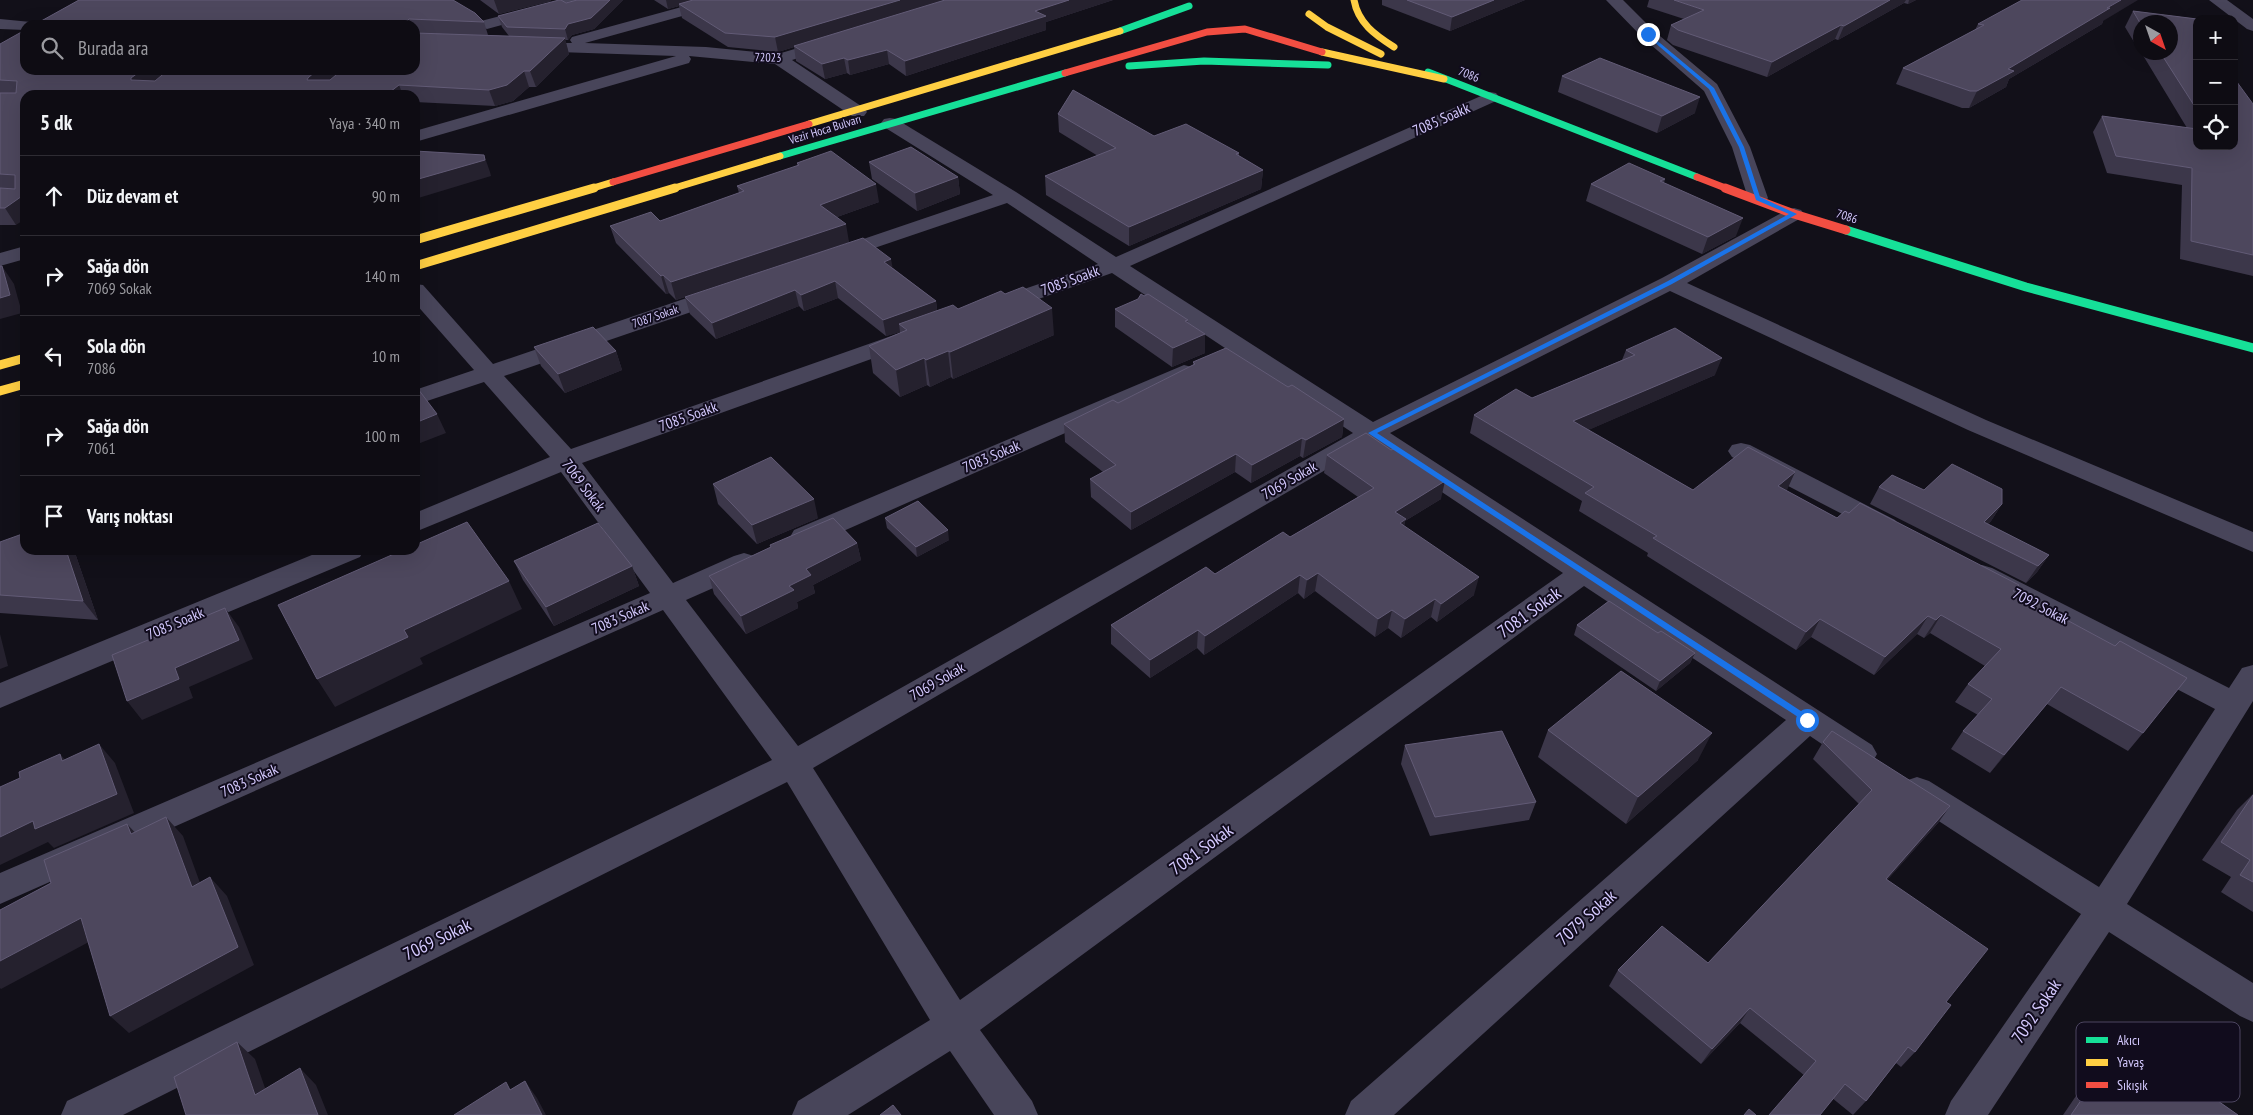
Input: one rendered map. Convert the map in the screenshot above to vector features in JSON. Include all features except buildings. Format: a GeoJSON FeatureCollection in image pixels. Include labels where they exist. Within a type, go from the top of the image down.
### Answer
{"type":"FeatureCollection","features":[{"type":"Feature","properties":{"kind":"main road"},"geometry":{"type":"LineString","coordinates":[[1309,0],[1312,7],[1306,17],[1376,52],[1444,79]]}},
{"type":"Feature","properties":{"kind":"main road"},"geometry":{"type":"LineString","coordinates":[[1354,0],[1353,6],[1367,29],[1444,79]]}},
{"type":"Feature","properties":{"kind":"main road","name":"Vezir Hoca Bulvarı"},"geometry":{"type":"LineString","coordinates":[[420,239],[674,163],[858,112],[1085,43],[1191,7]]}},
{"type":"Feature","properties":{"kind":"main road"},"geometry":{"type":"LineString","coordinates":[[1206,21],[1224,27],[1245,29],[1280,27]]}},
{"type":"Feature","properties":{"kind":"main road"},"geometry":{"type":"LineString","coordinates":[[1245,29],[1312,50],[1444,79]]}},
{"type":"Feature","properties":{"kind":"main road","name":"Vezir Hoca Bulvarı"},"geometry":{"type":"LineString","coordinates":[[420,264],[1026,83],[1206,32],[1245,29]]}},
{"type":"Feature","properties":{"kind":"main road"},"geometry":{"type":"LineString","coordinates":[[1026,83],[1154,63],[1249,62],[1322,64],[1444,79]]}},
{"type":"Feature","properties":{"kind":"main road","name":"7086"},"geometry":{"type":"LineString","coordinates":[[1444,79],[1758,198],[1794,214],[2026,288],[2253,348]]}},
{"type":"Feature","properties":{"kind":"main road"},"geometry":{"type":"LineString","coordinates":[[0,365],[20,359]]}},
{"type":"Feature","properties":{"kind":"main road"},"geometry":{"type":"LineString","coordinates":[[0,391],[20,385]]}},
{"type":"Feature","properties":{"kind":"street"},"geometry":{"type":"LineString","coordinates":[[470,14],[498,35],[579,0]]}},
{"type":"Feature","properties":{"kind":"street"},"geometry":{"type":"LineString","coordinates":[[553,47],[724,0]]}},
{"type":"Feature","properties":{"kind":"street"},"geometry":{"type":"LineString","coordinates":[[1614,0],[1648,34],[1711,88],[1741,147],[1758,198]]}},
{"type":"Feature","properties":{"kind":"street"},"geometry":{"type":"LineString","coordinates":[[2217,0],[2253,26]]}},
{"type":"Feature","properties":{"kind":"street"},"geometry":{"type":"LineString","coordinates":[[0,24],[20,25]]}},
{"type":"Feature","properties":{"kind":"street","name":"72023"},"geometry":{"type":"LineString","coordinates":[[498,35],[553,47],[706,52],[779,59],[843,40]]}},
{"type":"Feature","properties":{"kind":"street"},"geometry":{"type":"LineString","coordinates":[[420,135],[706,52]]}},
{"type":"Feature","properties":{"kind":"street"},"geometry":{"type":"LineString","coordinates":[[779,59],[858,112]]}},
{"type":"Feature","properties":{"kind":"street","name":"7085 Soakk"},"geometry":{"type":"LineString","coordinates":[[975,314],[1114,264],[1490,97]]}},
{"type":"Feature","properties":{"kind":"street"},"geometry":{"type":"LineString","coordinates":[[890,123],[1009,196],[1114,264],[1807,720],[2253,1004]]}},
{"type":"Feature","properties":{"kind":"street"},"geometry":{"type":"LineString","coordinates":[[420,125],[448,127]]}},
{"type":"Feature","properties":{"kind":"street"},"geometry":{"type":"LineString","coordinates":[[820,260],[1009,196]]}},
{"type":"Feature","properties":{"kind":"street","name":"7069 Sokak"},"geometry":{"type":"LineString","coordinates":[[81,1115],[793,764],[1372,433],[1670,283],[1794,214]]}},
{"type":"Feature","properties":{"kind":"street"},"geometry":{"type":"LineString","coordinates":[[0,260],[20,254]]}},
{"type":"Feature","properties":{"kind":"street"},"geometry":{"type":"LineString","coordinates":[[1670,283],[1977,425],[2253,543]]}},
{"type":"Feature","properties":{"kind":"street","name":"7087 Sokak"},"geometry":{"type":"LineString","coordinates":[[420,396],[744,285]]}},
{"type":"Feature","properties":{"kind":"street","name":"7069 Sokak"},"geometry":{"type":"LineString","coordinates":[[420,296],[566,460],[793,764],[955,1026],[1018,1115]]}},
{"type":"Feature","properties":{"kind":"street","name":"7085 Soakk"},"geometry":{"type":"LineString","coordinates":[[420,521],[566,460],[929,331]]}},
{"type":"Feature","properties":{"kind":"street","name":"7083 Sokak"},"geometry":{"type":"LineString","coordinates":[[0,889],[1240,348]]}},
{"type":"Feature","properties":{"kind":"street"},"geometry":{"type":"LineString","coordinates":[[1741,451],[1907,537]]}},
{"type":"Feature","properties":{"kind":"street","name":"7085 Soakk"},"geometry":{"type":"LineString","coordinates":[[0,696],[338,555]]}},
{"type":"Feature","properties":{"kind":"street","name":"7092 Sokak"},"geometry":{"type":"LineString","coordinates":[[1960,564],[2234,705]]}},
{"type":"Feature","properties":{"kind":"street","name":"7081 Sokak"},"geometry":{"type":"LineString","coordinates":[[812,1115],[955,1026],[1583,573]]}},
{"type":"Feature","properties":{"kind":"street","name":"7092 Sokak"},"geometry":{"type":"LineString","coordinates":[[1965,1115],[2104,910],[2253,676]]}},
{"type":"Feature","properties":{"kind":"street","name":"7079 Sokak"},"geometry":{"type":"LineString","coordinates":[[1365,1115],[1807,720]]}},
{"type":"Feature","properties":{"kind":"traffic: fast"},"geometry":{"type":"LineString","coordinates":[[1120,31],[1189,6]]}},
{"type":"Feature","properties":{"kind":"traffic: fast"},"geometry":{"type":"LineString","coordinates":[[1129,66],[1204,61],[1328,65]]}},
{"type":"Feature","properties":{"kind":"traffic: fast"},"geometry":{"type":"LineString","coordinates":[[1428,72],[1697,177]]}},
{"type":"Feature","properties":{"kind":"traffic: fast"},"geometry":{"type":"LineString","coordinates":[[780,156],[1065,73]]}},
{"type":"Feature","properties":{"kind":"traffic: fast"},"geometry":{"type":"LineString","coordinates":[[1846,230],[2026,287],[2253,348]]}},
{"type":"Feature","properties":{"kind":"traffic: slow"},"geometry":{"type":"LineString","coordinates":[[1354,0],[1355,8],[1362,22],[1394,47]]}},
{"type":"Feature","properties":{"kind":"traffic: slow"},"geometry":{"type":"LineString","coordinates":[[1309,14],[1327,27],[1381,54]]}},
{"type":"Feature","properties":{"kind":"traffic: slow"},"geometry":{"type":"LineString","coordinates":[[809,124],[1120,31]]}},
{"type":"Feature","properties":{"kind":"traffic: slow"},"geometry":{"type":"LineString","coordinates":[[1322,52],[1444,79]]}},
{"type":"Feature","properties":{"kind":"traffic: slow"},"geometry":{"type":"LineString","coordinates":[[420,264],[780,156]]}},
{"type":"Feature","properties":{"kind":"traffic: slow"},"geometry":{"type":"LineString","coordinates":[[420,239],[613,182]]}},
{"type":"Feature","properties":{"kind":"traffic: slow"},"geometry":{"type":"LineString","coordinates":[[0,365],[20,359]]}},
{"type":"Feature","properties":{"kind":"traffic: slow"},"geometry":{"type":"LineString","coordinates":[[0,391],[20,385]]}},
{"type":"Feature","properties":{"kind":"traffic: jam"},"geometry":{"type":"LineString","coordinates":[[1065,73],[1207,32],[1245,29],[1322,52]]}},
{"type":"Feature","properties":{"kind":"traffic: jam"},"geometry":{"type":"LineString","coordinates":[[613,182],[809,124]]}},
{"type":"Feature","properties":{"kind":"traffic: jam"},"geometry":{"type":"LineString","coordinates":[[1697,177],[1794,214],[1846,230]]}},
{"type":"Feature","properties":{"kind":"route"},"geometry":{"type":"LineString","coordinates":[[1648,34],[1711,88],[1741,147],[1758,198],[1794,214],[1670,283],[1372,433],[1807,720]]}}]}
